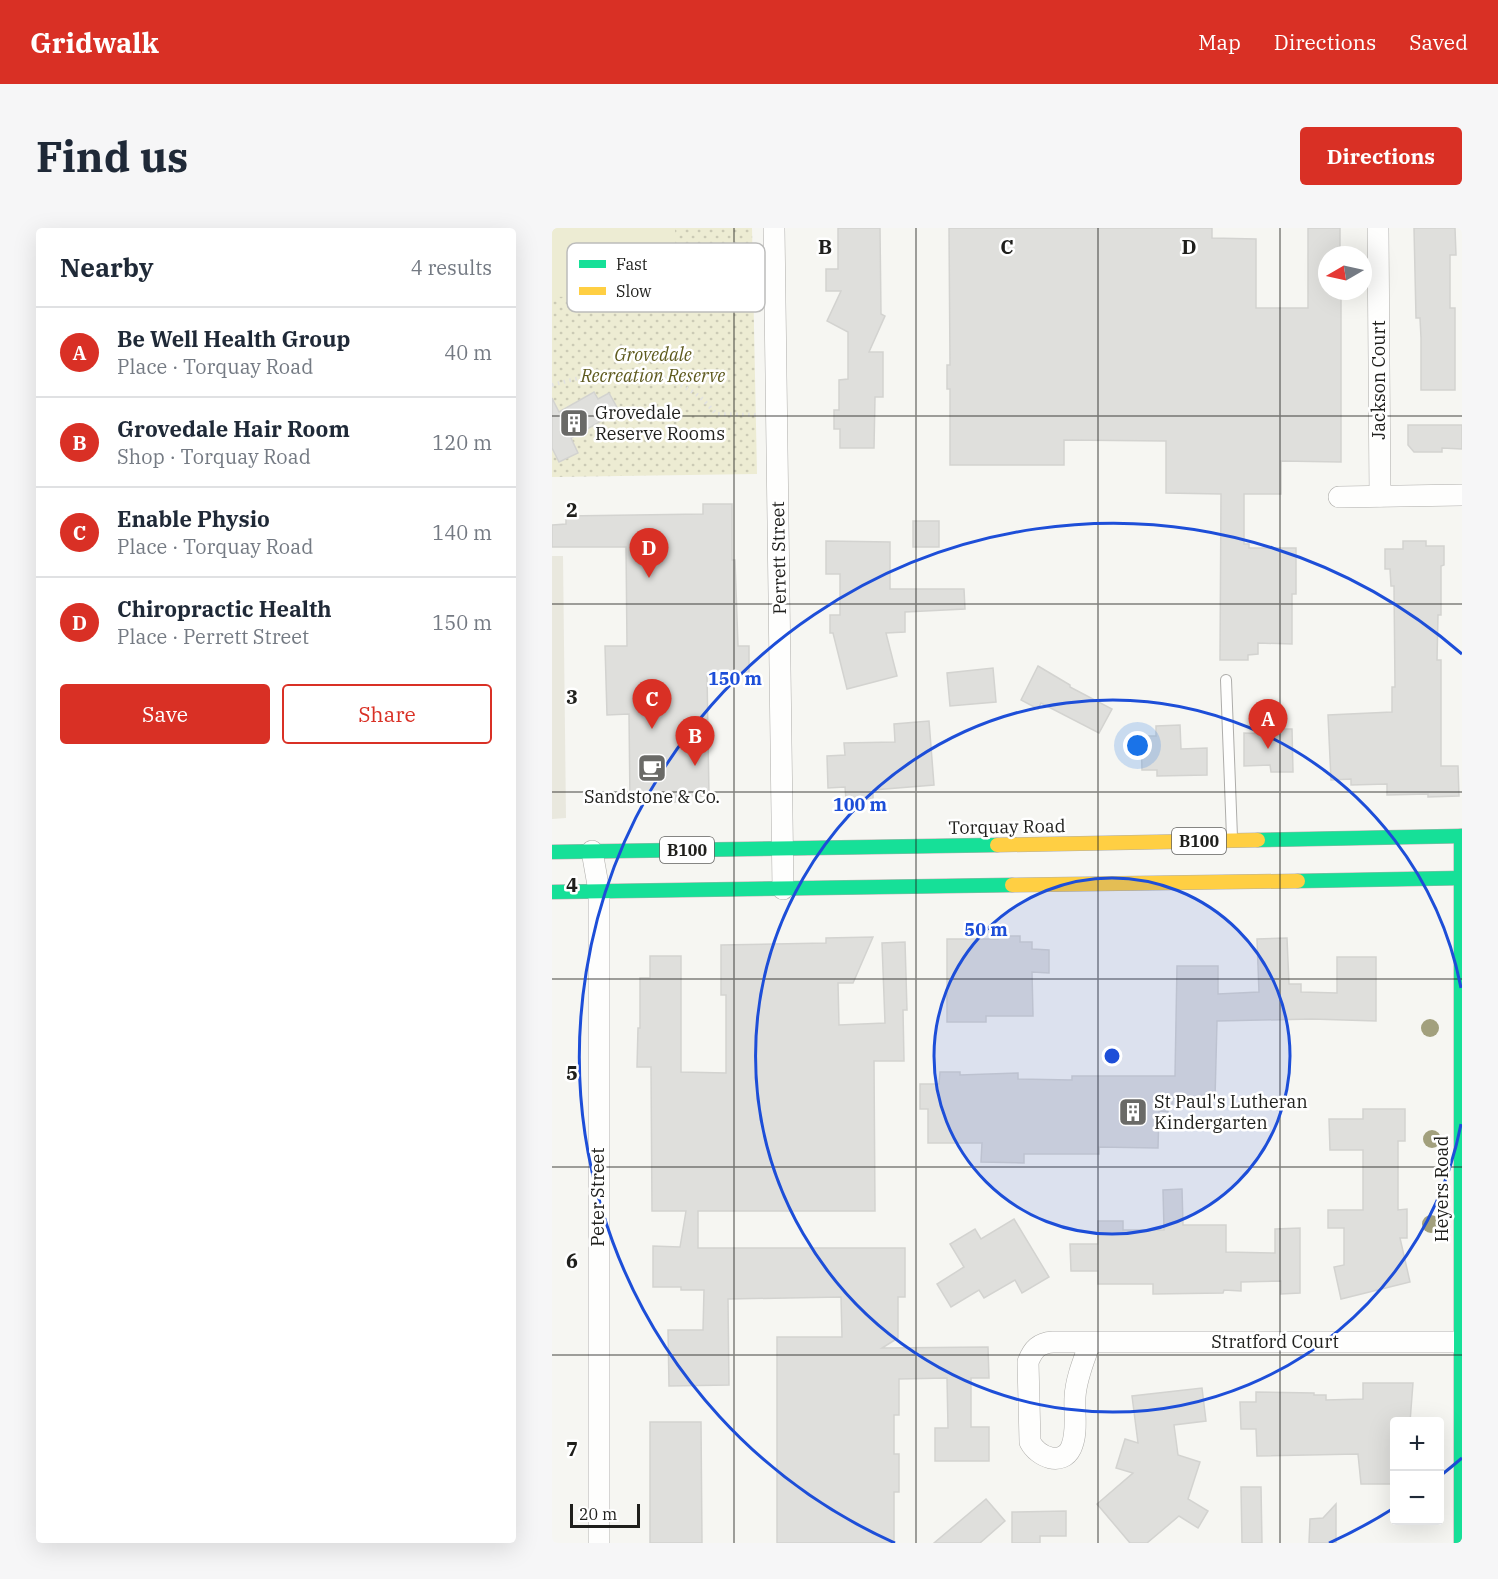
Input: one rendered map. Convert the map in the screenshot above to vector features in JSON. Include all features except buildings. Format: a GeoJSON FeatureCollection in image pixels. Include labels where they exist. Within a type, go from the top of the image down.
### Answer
{"type":"FeatureCollection","features":[{"type":"Feature","properties":{"kind":"main road","name":"Torquay Road"},"geometry":{"type":"LineString","coordinates":[[552,852],[1461,836]]}},
{"type":"Feature","properties":{"kind":"main road","name":"Heyers Road"},"geometry":{"type":"LineString","coordinates":[[1461,836],[1461,1543]]}},
{"type":"Feature","properties":{"kind":"main road","name":"B100"},"geometry":{"type":"LineString","coordinates":[[552,892],[1461,878]]}},
{"type":"Feature","properties":{"kind":"street","name":"Perrett Street"},"geometry":{"type":"LineString","coordinates":[[774,228],[783,889]]}},
{"type":"Feature","properties":{"kind":"street","name":"Jackson Court"},"geometry":{"type":"LineString","coordinates":[[1378,228],[1380,496]]}},
{"type":"Feature","properties":{"kind":"street"},"geometry":{"type":"LineString","coordinates":[[1339,496],[1462,495]]}},
{"type":"Feature","properties":{"kind":"street","name":"Peter Street"},"geometry":{"type":"LineString","coordinates":[[592,851],[599,891],[599,1543]]}},
{"type":"Feature","properties":{"kind":"street","name":"Stratford Court"},"geometry":{"type":"LineString","coordinates":[[1090,1343],[1079,1372],[1071,1450],[1061,1457],[1043,1456],[1036,1452],[1030,1442],[1028,1362],[1032,1351],[1042,1343],[1460,1342]]}},
{"type":"Feature","properties":{"kind":"lane"},"geometry":{"type":"LineString","coordinates":[[1226,680],[1232,840]]}},
{"type":"Feature","properties":{"kind":"path"},"geometry":{"type":"LineString","coordinates":[[552,385],[579,378],[632,371],[668,379],[698,394],[716,414],[777,414]]}},
{"type":"Feature","properties":{"kind":"shaded area"},"geometry":{"type":"Polygon","coordinates":[[[552,556],[563,556],[566,818],[552,819],[552,556]]]}},
{"type":"Feature","properties":{"kind":"green space","name":"Grovedale Recreation Reserve"},"geometry":{"type":"Polygon","coordinates":[[[552,228],[752,228],[752,243],[567,243],[567,312],[754,312],[757,474],[552,477],[552,228]]]}},
{"type":"Feature","properties":{"kind":"green space"},"geometry":{"type":"Polygon","coordinates":[[[552,228],[675,228],[675,243],[567,243],[567,297],[552,297],[552,228]]]}},
{"type":"Feature","properties":{"kind":"traffic: fast"},"geometry":{"type":"LineString","coordinates":[[1461,836],[1461,1543]]}},
{"type":"Feature","properties":{"kind":"traffic: fast"},"geometry":{"type":"LineString","coordinates":[[1258,840],[1462,836]]}},
{"type":"Feature","properties":{"kind":"traffic: fast"},"geometry":{"type":"LineString","coordinates":[[552,852],[997,845]]}},
{"type":"Feature","properties":{"kind":"traffic: fast"},"geometry":{"type":"LineString","coordinates":[[1298,881],[1462,878]]}},
{"type":"Feature","properties":{"kind":"traffic: fast"},"geometry":{"type":"LineString","coordinates":[[552,892],[1012,885]]}},
{"type":"Feature","properties":{"kind":"traffic: slow"},"geometry":{"type":"LineString","coordinates":[[997,845],[1258,840]]}},
{"type":"Feature","properties":{"kind":"traffic: slow"},"geometry":{"type":"LineString","coordinates":[[1012,885],[1298,881]]}},
{"type":"Feature","properties":{"kind":"place","name":"Grovedale Reserve Rooms"},"geometry":{"type":"Point","coordinates":[574,423]}},
{"type":"Feature","properties":{"kind":"place","name":"Chiropractic Health"},"geometry":{"type":"Point","coordinates":[649,578]}},
{"type":"Feature","properties":{"kind":"place","name":"Enable Physio"},"geometry":{"type":"Point","coordinates":[652,729]}},
{"type":"Feature","properties":{"kind":"place","name":"Be Well Health Group"},"geometry":{"type":"Point","coordinates":[1268,749]}},
{"type":"Feature","properties":{"kind":"place","name":"Grovedale Hair Room"},"geometry":{"type":"Point","coordinates":[695,766]}},
{"type":"Feature","properties":{"kind":"place","name":"Sandstone & Co."},"geometry":{"type":"Point","coordinates":[652,768]}},
{"type":"Feature","properties":{"kind":"place","name":"St Paul's Lutheran Kindergarten"},"geometry":{"type":"Point","coordinates":[1133,1112]}}]}
